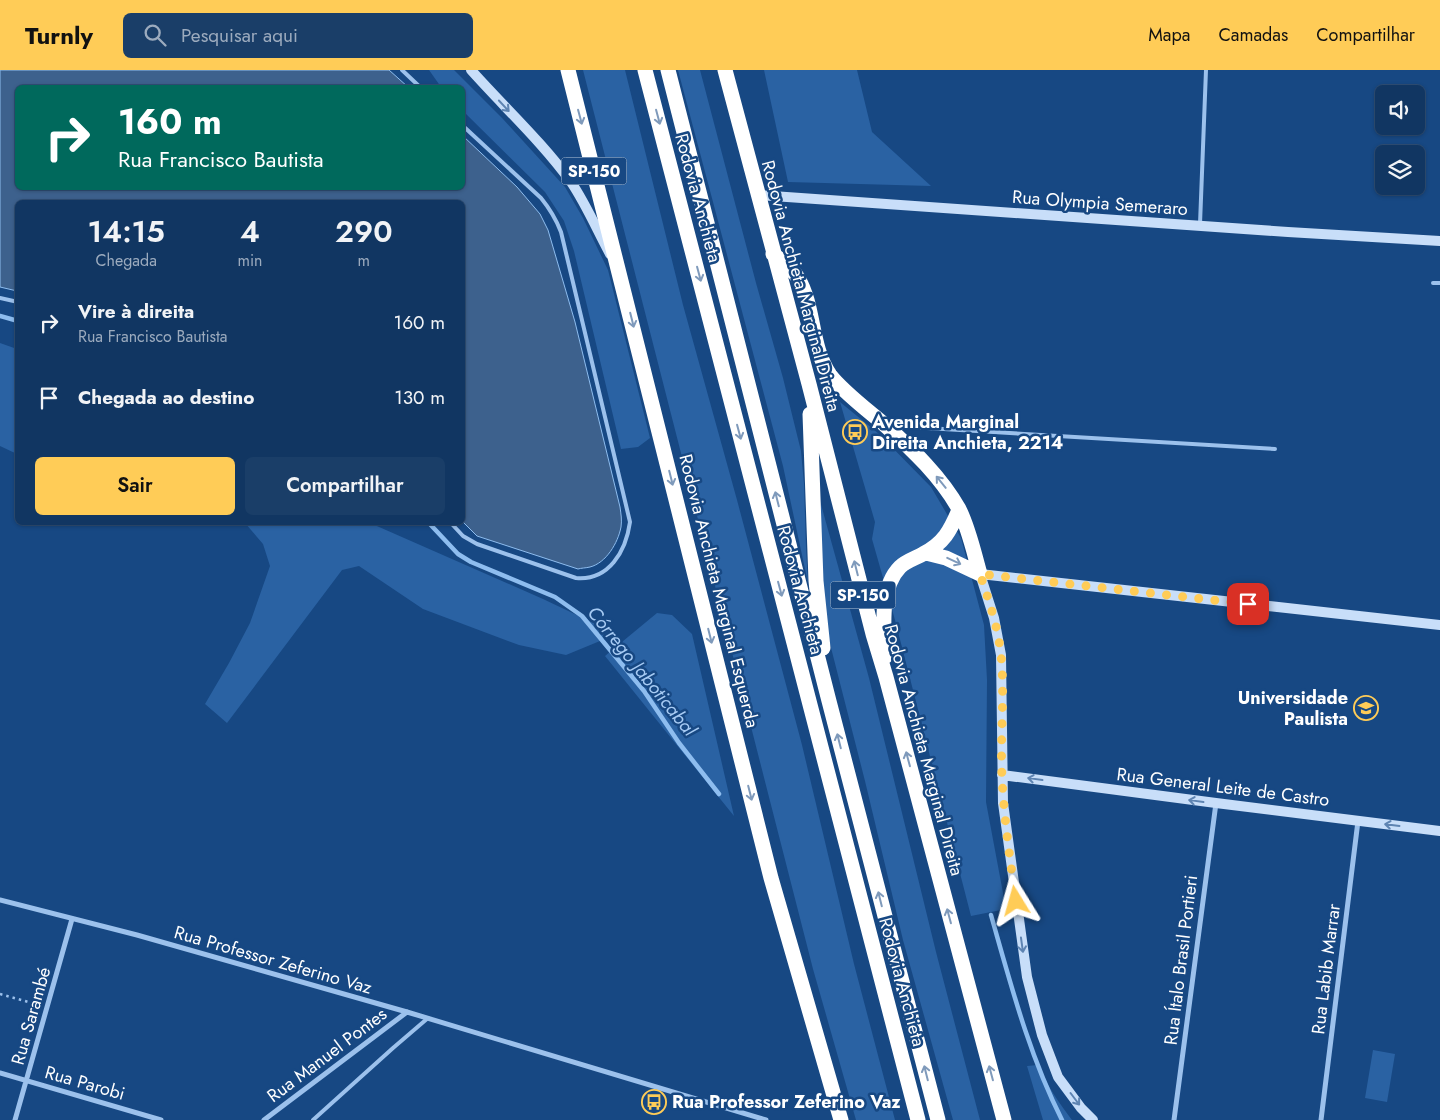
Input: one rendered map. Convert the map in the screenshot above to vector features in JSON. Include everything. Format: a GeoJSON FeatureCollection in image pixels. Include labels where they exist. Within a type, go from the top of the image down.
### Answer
{"type":"FeatureCollection","features":[{"type":"Feature","properties":{"kind":"highway","name":"Rodovia Anchieta Marginal Esquerda"},"geometry":{"type":"LineString","coordinates":[[568,70],[771,878],[841,1120]]}},
{"type":"Feature","properties":{"kind":"highway","name":"Rodovia Anchieta"},"geometry":{"type":"LineString","coordinates":[[645,70],[918,1120]]}},
{"type":"Feature","properties":{"kind":"highway","name":"Rodovia Anchieta"},"geometry":{"type":"LineString","coordinates":[[668,70],[938,1120]]}},
{"type":"Feature","properties":{"kind":"highway","name":"Rodovia Anchieta Marginal Direita"},"geometry":{"type":"LineString","coordinates":[[725,70],[809,384],[873,634],[886,676],[1004,1120]]}},
{"type":"Feature","properties":{"kind":"highway"},"geometry":{"type":"LineString","coordinates":[[774,254],[791,269],[802,287],[820,356],[830,374],[839,385],[888,428],[942,483],[959,510],[980,574]]}},
{"type":"Feature","properties":{"kind":"highway"},"geometry":{"type":"LineString","coordinates":[[809,384],[816,581],[829,701]]}},
{"type":"Feature","properties":{"kind":"highway"},"geometry":{"type":"LineString","coordinates":[[886,676],[884,634],[886,594],[892,578],[900,567],[939,544],[946,536],[959,510]]}},
{"type":"Feature","properties":{"kind":"highway"},"geometry":{"type":"LineString","coordinates":[[926,553],[946,558],[980,574]]}},
{"type":"Feature","properties":{"kind":"street"},"geometry":{"type":"LineString","coordinates":[[471,70],[563,171],[584,204],[620,273]]}},
{"type":"Feature","properties":{"kind":"street","name":"Rua Olympia Semeraro"},"geometry":{"type":"LineString","coordinates":[[758,195],[1199,226],[1440,240]]}},
{"type":"Feature","properties":{"kind":"street"},"geometry":{"type":"LineString","coordinates":[[1093,1120],[1081,1108],[1058,1078],[1042,1035],[1027,977],[1006,826],[1002,775],[1001,655],[994,618],[980,574],[1440,624]]}},
{"type":"Feature","properties":{"kind":"street","name":"Rua General Leite de Castro"},"geometry":{"type":"LineString","coordinates":[[1002,775],[1440,831]]}},
{"type":"Feature","properties":{"kind":"street","name":"Rua Ítalo Brasil Portieri"},"geometry":{"type":"LineString","coordinates":[[1174,1120],[1216,803]]}},
{"type":"Feature","properties":{"kind":"street","name":"Rua Labib Marrar"},"geometry":{"type":"LineString","coordinates":[[1321,1120],[1358,821]]}},
{"type":"Feature","properties":{"kind":"street","name":"Rua Professor Zeferino Vaz"},"geometry":{"type":"LineString","coordinates":[[0,900],[137,935],[428,1018],[766,1120]]}},
{"type":"Feature","properties":{"kind":"street","name":"Rua Sarambé"},"geometry":{"type":"LineString","coordinates":[[15,1120],[72,919]]}},
{"type":"Feature","properties":{"kind":"street","name":"Rua Manuel Pontes"},"geometry":{"type":"LineString","coordinates":[[264,1120],[406,1012]]}},
{"type":"Feature","properties":{"kind":"street","name":"Rua Parobi"},"geometry":{"type":"LineString","coordinates":[[0,1073],[162,1120]]}},
{"type":"Feature","properties":{"kind":"lane"},"geometry":{"type":"LineString","coordinates":[[402,70],[418,85]]}},
{"type":"Feature","properties":{"kind":"lane"},"geometry":{"type":"LineString","coordinates":[[1199,226],[1206,70]]}},
{"type":"Feature","properties":{"kind":"lane"},"geometry":{"type":"LineString","coordinates":[[453,525],[463,536],[477,544],[582,579],[601,574],[615,561],[626,541],[630,522],[559,227],[551,210],[542,198],[465,128]]}},
{"type":"Feature","properties":{"kind":"lane"},"geometry":{"type":"LineString","coordinates":[[1433,282],[1440,283]]}},
{"type":"Feature","properties":{"kind":"lane"},"geometry":{"type":"LineString","coordinates":[[0,298],[15,301]]}},
{"type":"Feature","properties":{"kind":"lane"},"geometry":{"type":"LineString","coordinates":[[888,428],[910,427],[1274,449]]}},
{"type":"Feature","properties":{"kind":"lane"},"geometry":{"type":"LineString","coordinates":[[313,1120],[428,1018]]}},
{"type":"Feature","properties":{"kind":"path"},"geometry":{"type":"LineString","coordinates":[[0,994],[47,1008]]}},
{"type":"Feature","properties":{"kind":"shaded area"},"geometry":{"type":"Polygon","coordinates":[[[0,70],[389,70],[406,85],[15,85],[15,190],[465,190],[465,138],[517,187],[540,214],[548,230],[575,322],[620,507],[621,527],[617,539],[606,557],[596,565],[578,569],[477,536],[465,524],[465,200],[15,200],[15,291],[0,287],[0,70]]]}},
{"type":"Feature","properties":{"kind":"shaded area"},"geometry":{"type":"Polygon","coordinates":[[[429,70],[454,70],[503,119],[565,187],[583,218],[608,270],[650,438],[638,447],[621,449],[574,251],[564,221],[545,192],[465,113],[465,85],[440,85],[429,70]]]}},
{"type":"Feature","properties":{"kind":"shaded area"},"geometry":{"type":"Polygon","coordinates":[[[583,70],[625,70],[683,305],[802,745],[854,964],[895,1120],[856,1120],[813,969],[583,70]]]}},
{"type":"Feature","properties":{"kind":"shaded area"},"geometry":{"type":"Polygon","coordinates":[[[678,70],[700,70],[783,378],[801,451],[808,583],[783,466],[678,70]]]}},
{"type":"Feature","properties":{"kind":"shaded area"},"geometry":{"type":"Polygon","coordinates":[[[764,70],[857,70],[872,132],[931,186],[788,182],[764,70]]]}},
{"type":"Feature","properties":{"kind":"shaded area"},"geometry":{"type":"Polygon","coordinates":[[[0,343],[15,348],[15,453],[0,446],[0,343]]]}},
{"type":"Feature","properties":{"kind":"shaded area"},"geometry":{"type":"Polygon","coordinates":[[[840,402],[879,434],[931,487],[961,538],[984,625],[987,680],[986,802],[1006,909],[971,916],[895,620],[872,539],[875,522],[840,402]]]}},
{"type":"Feature","properties":{"kind":"shaded area"},"geometry":{"type":"Polygon","coordinates":[[[817,490],[869,678],[936,952],[980,1120],[953,1120],[903,940],[824,620],[817,490]]]}},
{"type":"Feature","properties":{"kind":"shaded area"},"geometry":{"type":"Polygon","coordinates":[[[247,525],[375,525],[543,599],[617,634],[566,655],[519,645],[423,609],[359,566],[342,570],[227,723],[205,704],[250,623],[270,566],[263,544],[247,525]]]}},
{"type":"Feature","properties":{"kind":"shaded area"},"geometry":{"type":"Polygon","coordinates":[[[657,613],[672,615],[692,634],[734,816],[605,656],[657,613]]]}},
{"type":"Feature","properties":{"kind":"shaded area"},"geometry":{"type":"Polygon","coordinates":[[[1373,1050],[1395,1054],[1387,1102],[1365,1098],[1373,1050]]]}},
{"type":"Feature","properties":{"kind":"shaded area"},"geometry":{"type":"Polygon","coordinates":[[[1038,1065],[1045,1080],[1072,1120],[1043,1120],[1027,1066],[1038,1065]]]}},
{"type":"Feature","properties":{"kind":"waterway","name":"Córrego Jaboticabal"},"geometry":{"type":"LineString","coordinates":[[0,316],[15,320]]}},
{"type":"Feature","properties":{"kind":"waterway","name":"Córrego Jaboticabal"},"geometry":{"type":"LineString","coordinates":[[431,525],[458,554],[471,562],[555,597],[582,616],[644,691],[679,743],[719,794]]}},
{"type":"Feature","properties":{"kind":"waterway","name":"Córrego Jaboticabal"},"geometry":{"type":"LineString","coordinates":[[991,915],[1030,1045],[1062,1120]]}},
{"type":"Feature","properties":{"kind":"place","name":"Avenida Marginal Direita Anchieta, 2214"},"geometry":{"type":"Point","coordinates":[855,432]}},
{"type":"Feature","properties":{"kind":"place","name":"Universidade Paulista"},"geometry":{"type":"Point","coordinates":[1366,708]}},
{"type":"Feature","properties":{"kind":"place","name":"Rua Professor Zeferino Vaz"},"geometry":{"type":"Point","coordinates":[654,1102]}},
{"type":"Feature","properties":{"kind":"route"},"geometry":{"type":"LineString","coordinates":[[1016,901],[1003,803],[1001,655],[994,618],[980,574],[1248,604]]}}]}
